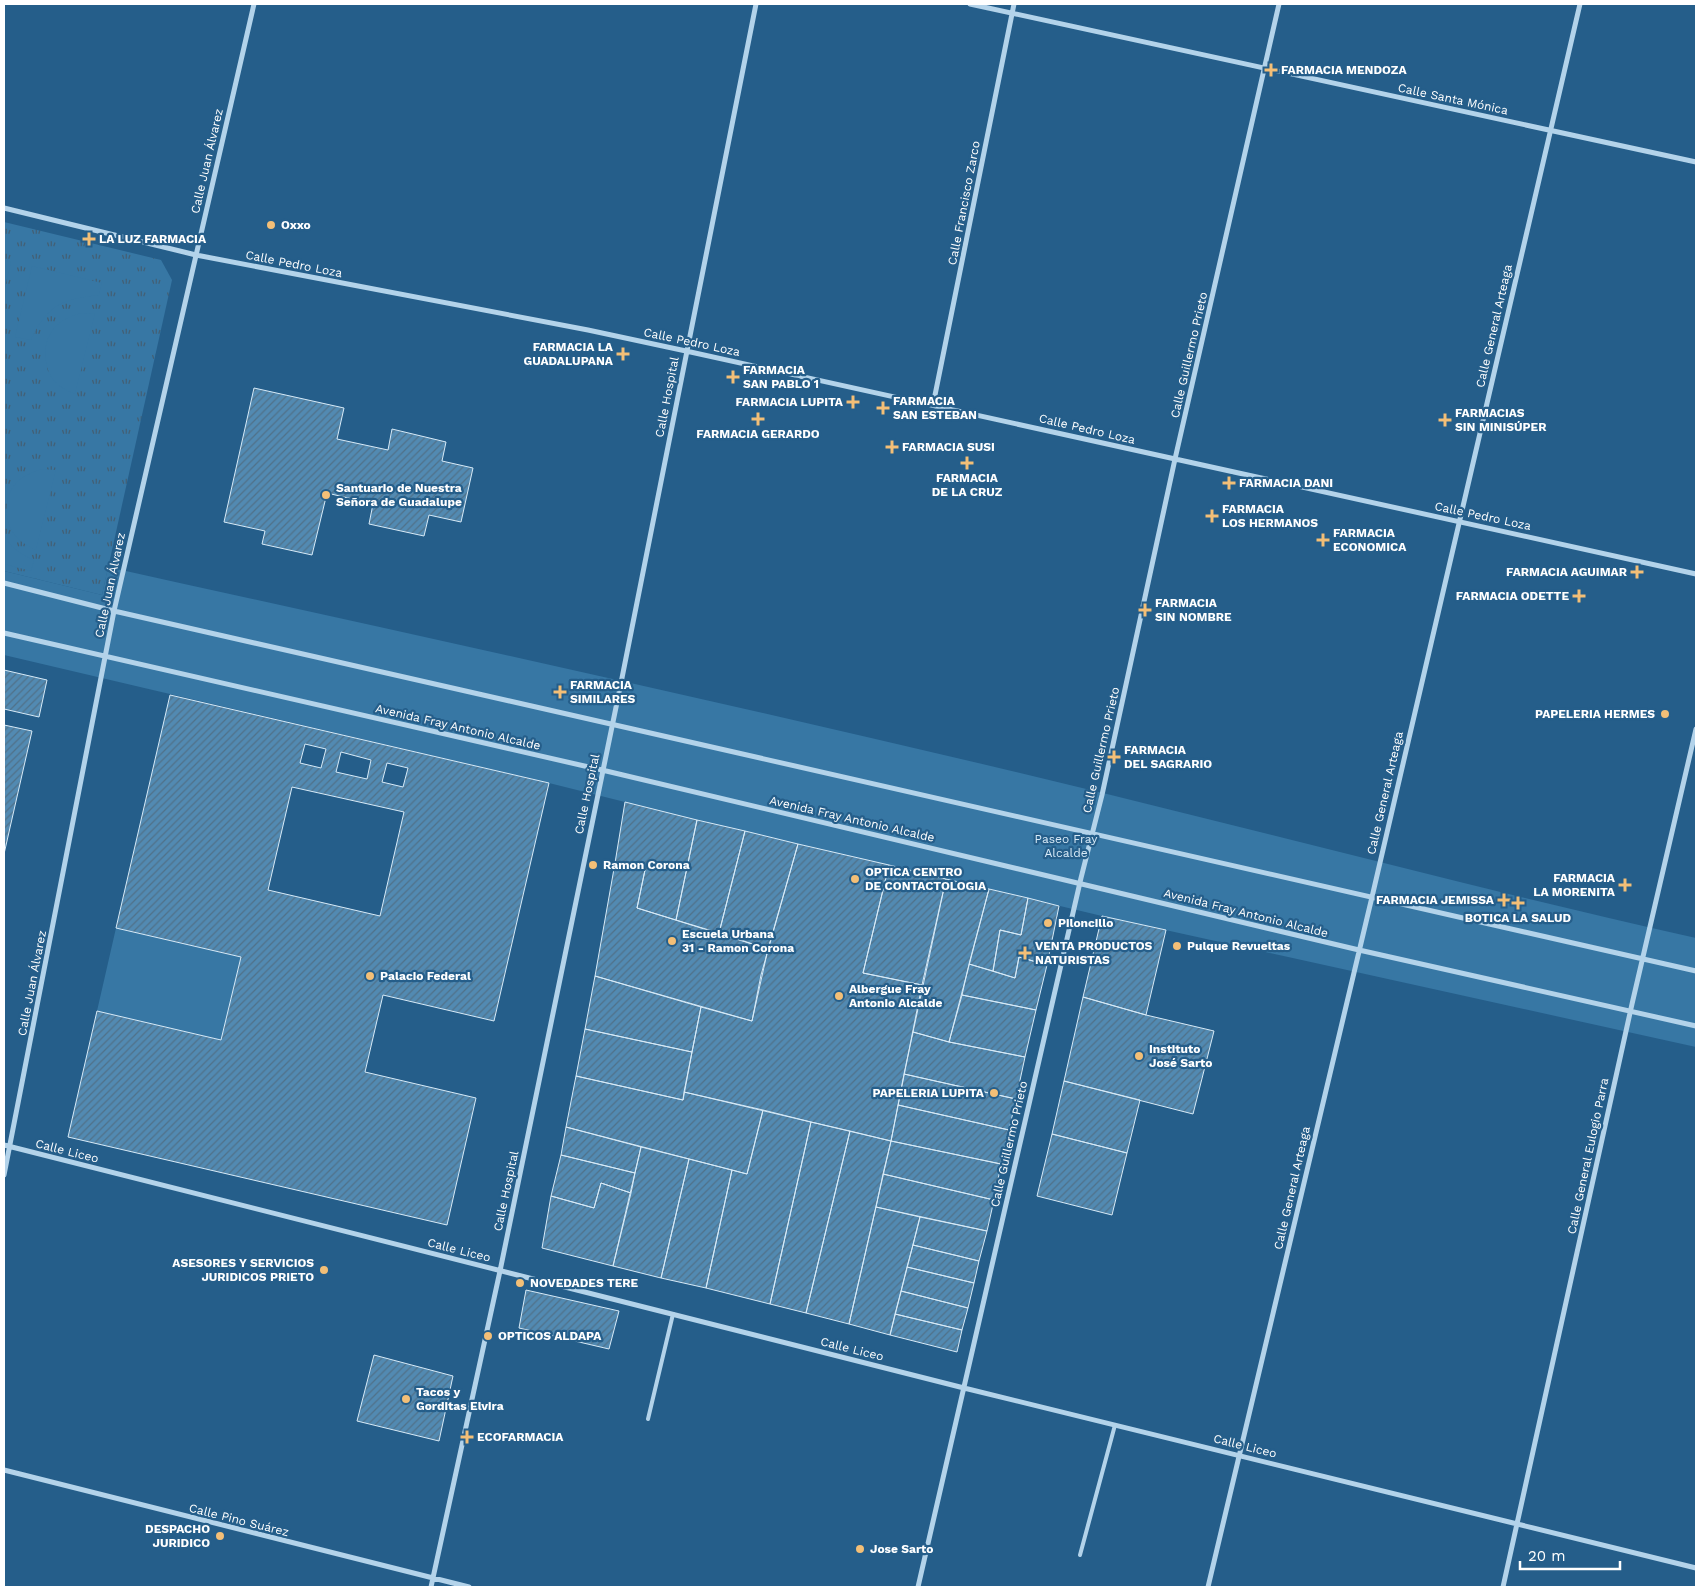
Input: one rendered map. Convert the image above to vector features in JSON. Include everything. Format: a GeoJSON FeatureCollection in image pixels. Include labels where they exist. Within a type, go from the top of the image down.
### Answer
{"type":"FeatureCollection","features":[{"type":"Feature","properties":{"kind":"street","name":"Calle Juan Álvarez"},"geometry":{"type":"LineString","coordinates":[[4,1175],[114,610],[254,4]]}},
{"type":"Feature","properties":{"kind":"street","name":"Calle Hospital"},"geometry":{"type":"LineString","coordinates":[[431,1587],[500,1271],[756,4]]}},
{"type":"Feature","properties":{"kind":"street","name":"Calle Santa Mónica"},"geometry":{"type":"LineString","coordinates":[[970,4],[1696,162]]}},
{"type":"Feature","properties":{"kind":"street","name":"Calle Francisco Zarco"},"geometry":{"type":"LineString","coordinates":[[933,405],[1014,4]]}},
{"type":"Feature","properties":{"kind":"street","name":"Calle Guillermo Prieto"},"geometry":{"type":"LineString","coordinates":[[918,1587],[1080,883],[1102,795],[1279,4]]}},
{"type":"Feature","properties":{"kind":"street","name":"Calle General Arteaga"},"geometry":{"type":"LineString","coordinates":[[1208,1587],[1372,897],[1458,521],[1580,4]]}},
{"type":"Feature","properties":{"kind":"street","name":"Calle Pedro Loza"},"geometry":{"type":"LineString","coordinates":[[4,208],[196,255],[588,330],[1696,574]]}},
{"type":"Feature","properties":{"kind":"street"},"geometry":{"type":"LineString","coordinates":[[4,583],[114,610],[1696,971]]}},
{"type":"Feature","properties":{"kind":"street","name":"Avenida Fray Antonio Alcalde"},"geometry":{"type":"LineString","coordinates":[[4,633],[602,770],[1359,950],[1696,1026]]}},
{"type":"Feature","properties":{"kind":"street","name":"Calle General Eulogio Parra"},"geometry":{"type":"LineString","coordinates":[[1503,1587],[1630,1012],[1644,959],[1696,729]]}},
{"type":"Feature","properties":{"kind":"street","name":"Calle Liceo"},"geometry":{"type":"LineString","coordinates":[[4,1146],[964,1388],[1696,1568]]}},
{"type":"Feature","properties":{"kind":"street","name":"Calle Pino Suárez"},"geometry":{"type":"LineString","coordinates":[[4,1470],[469,1587]]}},
{"type":"Feature","properties":{"kind":"lane"},"geometry":{"type":"LineString","coordinates":[[648,1419],[673,1314]]}},
{"type":"Feature","properties":{"kind":"lane"},"geometry":{"type":"LineString","coordinates":[[1080,1556],[1115,1425]]}},
{"type":"Feature","properties":{"kind":"green space"},"geometry":{"type":"Polygon","coordinates":[[[4,222],[161,260],[172,280],[102,595],[4,571],[4,222]]]}},
{"type":"Feature","properties":{"kind":"green space"},"geometry":{"type":"Polygon","coordinates":[[[4,260],[11,262],[4,291],[4,260]]]}},
{"type":"Feature","properties":{"kind":"green space"},"geometry":{"type":"Polygon","coordinates":[[[32,266],[102,283],[99,295],[65,302],[50,311],[37,328],[31,340],[15,337],[32,266]]]}},
{"type":"Feature","properties":{"kind":"green space"},"geometry":{"type":"Polygon","coordinates":[[[81,313],[95,314],[75,394],[59,386],[54,381],[49,372],[45,351],[48,337],[56,326],[81,313]]]}},
{"type":"Feature","properties":{"kind":"green space"},"geometry":{"type":"Polygon","coordinates":[[[42,469],[56,470],[36,550],[21,542],[14,534],[8,521],[7,507],[13,486],[23,477],[42,469]]]}},
{"type":"Feature","properties":{"kind":"green space"},"geometry":{"type":"Polygon","coordinates":[[[4,536],[17,551],[34,560],[31,571],[4,564],[4,536]]]}},
{"type":"Feature","properties":{"kind":"green space","name":"Paseo Fray Alcalde"},"geometry":{"type":"Polygon","coordinates":[[[108,567],[858,735],[1107,794],[1548,904],[1696,938],[1696,1047],[1102,916],[549,783],[4,655],[4,571],[102,595],[108,567]]]}},
{"type":"Feature","properties":{"kind":"green space"},"geometry":{"type":"Polygon","coordinates":[[[116,928],[241,957],[221,1040],[97,1011],[116,928]]]}},
{"type":"Feature","properties":{"kind":"building"},"geometry":{"type":"Polygon","coordinates":[[[254,388],[344,408],[337,439],[388,450],[392,429],[446,442],[442,461],[473,468],[461,522],[429,515],[424,536],[369,524],[373,504],[327,493],[312,555],[262,544],[265,531],[224,522],[254,388]]]}},
{"type":"Feature","properties":{"kind":"building"},"geometry":{"type":"Polygon","coordinates":[[[4,670],[47,680],[39,717],[4,709],[4,670]]]}},
{"type":"Feature","properties":{"kind":"building","name":"Palacio Federal"},"geometry":{"type":"Polygon","coordinates":[[[170,695],[549,783],[494,1021],[383,995],[365,1072],[476,1098],[447,1225],[68,1137],[97,1011],[221,1040],[241,957],[116,928],[170,695]],[[305,744],[300,763],[321,768],[326,749],[305,744]],[[341,752],[336,772],[367,779],[371,760],[341,752]],[[387,763],[382,782],[403,787],[408,768],[387,763]],[[292,787],[268,890],[380,916],[404,812],[292,787]]]}},
{"type":"Feature","properties":{"kind":"building"},"geometry":{"type":"Polygon","coordinates":[[[4,725],[32,731],[4,854],[4,725]]]}},
{"type":"Feature","properties":{"kind":"building"},"geometry":{"type":"Polygon","coordinates":[[[625,802],[697,820],[676,920],[637,908],[645,870],[615,863],[625,802]]]}},
{"type":"Feature","properties":{"kind":"building"},"geometry":{"type":"Polygon","coordinates":[[[697,820],[745,831],[719,933],[676,920],[697,820]]]}},
{"type":"Feature","properties":{"kind":"building"},"geometry":{"type":"Polygon","coordinates":[[[745,831],[798,844],[768,949],[719,933],[745,831]]]}},
{"type":"Feature","properties":{"kind":"building","name":"Albergue Fray Antonio Alcalde"},"geometry":{"type":"Polygon","coordinates":[[[798,844],[889,865],[863,973],[922,985],[891,1141],[684,1092],[701,1007],[752,1021],[761,975],[798,844]]]}},
{"type":"Feature","properties":{"kind":"building","name":"Escuela Urbana 31 - Ramon Corona"},"geometry":{"type":"Polygon","coordinates":[[[615,863],[645,870],[637,908],[768,949],[752,1021],[595,976],[615,863]]]}},
{"type":"Feature","properties":{"kind":"building"},"geometry":{"type":"Polygon","coordinates":[[[889,865],[946,879],[922,985],[863,973],[889,865]]]}},
{"type":"Feature","properties":{"kind":"building"},"geometry":{"type":"Polygon","coordinates":[[[946,879],[989,889],[949,1042],[913,1032],[946,879]]]}},
{"type":"Feature","properties":{"kind":"building"},"geometry":{"type":"Polygon","coordinates":[[[989,889],[1028,898],[1021,935],[1000,930],[993,971],[969,964],[989,889]]]}},
{"type":"Feature","properties":{"kind":"building"},"geometry":{"type":"Polygon","coordinates":[[[1028,898],[1059,906],[1047,965],[1019,957],[1015,978],[993,971],[1000,930],[1021,935],[1028,898]]]}},
{"type":"Feature","properties":{"kind":"building"},"geometry":{"type":"Polygon","coordinates":[[[1102,916],[1166,930],[1146,1015],[1083,997],[1102,916]]]}},
{"type":"Feature","properties":{"kind":"building"},"geometry":{"type":"Polygon","coordinates":[[[1019,957],[1047,965],[1036,1010],[962,995],[969,964],[1015,978],[1019,957]]]}},
{"type":"Feature","properties":{"kind":"building"},"geometry":{"type":"Polygon","coordinates":[[[595,976],[701,1007],[692,1052],[585,1029],[595,976]]]}},
{"type":"Feature","properties":{"kind":"building"},"geometry":{"type":"Polygon","coordinates":[[[962,995],[1036,1010],[1025,1057],[949,1042],[962,995]]]}},
{"type":"Feature","properties":{"kind":"building","name":"Instituto José Sarto"},"geometry":{"type":"Polygon","coordinates":[[[1083,997],[1146,1015],[1214,1031],[1193,1114],[1064,1081],[1083,997]]]}},
{"type":"Feature","properties":{"kind":"building"},"geometry":{"type":"Polygon","coordinates":[[[585,1029],[692,1052],[683,1100],[576,1076],[585,1029]]]}},
{"type":"Feature","properties":{"kind":"building"},"geometry":{"type":"Polygon","coordinates":[[[913,1032],[949,1042],[1025,1057],[1016,1099],[904,1074],[913,1032]]]}},
{"type":"Feature","properties":{"kind":"building"},"geometry":{"type":"Polygon","coordinates":[[[904,1074],[1016,1099],[1009,1130],[898,1105],[904,1074]]]}},
{"type":"Feature","properties":{"kind":"building"},"geometry":{"type":"Polygon","coordinates":[[[576,1076],[683,1100],[684,1092],[763,1110],[747,1174],[566,1127],[576,1076]]]}},
{"type":"Feature","properties":{"kind":"building"},"geometry":{"type":"Polygon","coordinates":[[[1064,1081],[1140,1100],[1127,1153],[1052,1134],[1064,1081]]]}},
{"type":"Feature","properties":{"kind":"building"},"geometry":{"type":"Polygon","coordinates":[[[898,1105],[1009,1130],[1001,1164],[891,1141],[898,1105]]]}},
{"type":"Feature","properties":{"kind":"building"},"geometry":{"type":"Polygon","coordinates":[[[763,1110],[811,1122],[770,1304],[706,1288],[732,1170],[747,1174],[763,1110]]]}},
{"type":"Feature","properties":{"kind":"building"},"geometry":{"type":"Polygon","coordinates":[[[811,1122],[850,1131],[806,1313],[770,1304],[811,1122]]]}},
{"type":"Feature","properties":{"kind":"building"},"geometry":{"type":"Polygon","coordinates":[[[566,1127],[641,1147],[635,1173],[561,1155],[566,1127]]]}},
{"type":"Feature","properties":{"kind":"building"},"geometry":{"type":"Polygon","coordinates":[[[850,1131],[891,1141],[849,1324],[806,1313],[850,1131]]]}},
{"type":"Feature","properties":{"kind":"building"},"geometry":{"type":"Polygon","coordinates":[[[1052,1134],[1127,1153],[1112,1215],[1037,1196],[1052,1134]]]}},
{"type":"Feature","properties":{"kind":"building"},"geometry":{"type":"Polygon","coordinates":[[[891,1141],[1001,1164],[994,1200],[883,1174],[891,1141]]]}},
{"type":"Feature","properties":{"kind":"building"},"geometry":{"type":"Polygon","coordinates":[[[641,1147],[689,1159],[661,1278],[613,1266],[641,1147]]]}},
{"type":"Feature","properties":{"kind":"building"},"geometry":{"type":"Polygon","coordinates":[[[561,1155],[635,1173],[631,1193],[601,1183],[594,1208],[551,1196],[561,1155]]]}},
{"type":"Feature","properties":{"kind":"building"},"geometry":{"type":"Polygon","coordinates":[[[689,1159],[732,1170],[706,1288],[661,1278],[689,1159]]]}},
{"type":"Feature","properties":{"kind":"building"},"geometry":{"type":"Polygon","coordinates":[[[883,1174],[994,1200],[987,1231],[876,1207],[883,1174]]]}},
{"type":"Feature","properties":{"kind":"building"},"geometry":{"type":"Polygon","coordinates":[[[601,1183],[631,1193],[613,1266],[542,1248],[551,1196],[594,1208],[601,1183]]]}},
{"type":"Feature","properties":{"kind":"building"},"geometry":{"type":"Polygon","coordinates":[[[876,1207],[920,1217],[890,1335],[849,1324],[876,1207]]]}},
{"type":"Feature","properties":{"kind":"building"},"geometry":{"type":"Polygon","coordinates":[[[920,1217],[987,1231],[979,1261],[913,1245],[920,1217]]]}},
{"type":"Feature","properties":{"kind":"building"},"geometry":{"type":"Polygon","coordinates":[[[913,1245],[979,1261],[974,1283],[907,1267],[913,1245]]]}},
{"type":"Feature","properties":{"kind":"building"},"geometry":{"type":"Polygon","coordinates":[[[907,1267],[974,1283],[968,1308],[901,1291],[907,1267]]]}},
{"type":"Feature","properties":{"kind":"building"},"geometry":{"type":"Polygon","coordinates":[[[526,1290],[619,1311],[609,1349],[519,1328],[526,1290]]]}},
{"type":"Feature","properties":{"kind":"building"},"geometry":{"type":"Polygon","coordinates":[[[901,1291],[968,1308],[962,1330],[895,1314],[901,1291]]]}},
{"type":"Feature","properties":{"kind":"building"},"geometry":{"type":"Polygon","coordinates":[[[895,1314],[962,1330],[957,1352],[890,1335],[895,1314]]]}},
{"type":"Feature","properties":{"kind":"building","name":"Tacos y Gorditas Elvira"},"geometry":{"type":"Polygon","coordinates":[[[374,1355],[453,1376],[439,1441],[357,1421],[374,1355]]]}},
{"type":"Feature","properties":{"kind":"place","name":"FARMACIA MENDOZA"},"geometry":{"type":"Point","coordinates":[1271,70]}},
{"type":"Feature","properties":{"kind":"place","name":"Oxxo"},"geometry":{"type":"Point","coordinates":[271,225]}},
{"type":"Feature","properties":{"kind":"place","name":"LA LUZ FARMACIA"},"geometry":{"type":"Point","coordinates":[89,239]}},
{"type":"Feature","properties":{"kind":"place","name":"FARMACIA LA GUADALUPANA"},"geometry":{"type":"Point","coordinates":[623,354]}},
{"type":"Feature","properties":{"kind":"place","name":"FARMACIA SAN PABLO 1"},"geometry":{"type":"Point","coordinates":[733,377]}},
{"type":"Feature","properties":{"kind":"place","name":"FARMACIA LUPITA"},"geometry":{"type":"Point","coordinates":[853,402]}},
{"type":"Feature","properties":{"kind":"place","name":"FARMACIA SAN ESTEBAN"},"geometry":{"type":"Point","coordinates":[883,408]}},
{"type":"Feature","properties":{"kind":"place","name":"FARMACIA GERARDO"},"geometry":{"type":"Point","coordinates":[758,419]}},
{"type":"Feature","properties":{"kind":"place","name":"FARMACIAS SIN MINISÚPER"},"geometry":{"type":"Point","coordinates":[1445,420]}},
{"type":"Feature","properties":{"kind":"place","name":"FARMACIA SUSI"},"geometry":{"type":"Point","coordinates":[892,447]}},
{"type":"Feature","properties":{"kind":"place","name":"FARMACIA DE LA CRUZ"},"geometry":{"type":"Point","coordinates":[967,463]}},
{"type":"Feature","properties":{"kind":"place","name":"FARMACIA DANI"},"geometry":{"type":"Point","coordinates":[1229,483]}},
{"type":"Feature","properties":{"kind":"place","name":"Santuario de Nuestra Señora de Guadalupe"},"geometry":{"type":"Point","coordinates":[326,495]}},
{"type":"Feature","properties":{"kind":"place","name":"FARMACIA LOS HERMANOS"},"geometry":{"type":"Point","coordinates":[1212,516]}},
{"type":"Feature","properties":{"kind":"place","name":"FARMACIA ECONOMICA"},"geometry":{"type":"Point","coordinates":[1323,540]}},
{"type":"Feature","properties":{"kind":"place","name":"FARMACIA AGUIMAR"},"geometry":{"type":"Point","coordinates":[1637,572]}},
{"type":"Feature","properties":{"kind":"place","name":"FARMACIA ODETTE"},"geometry":{"type":"Point","coordinates":[1579,596]}},
{"type":"Feature","properties":{"kind":"place","name":"FARMACIA SIN NOMBRE"},"geometry":{"type":"Point","coordinates":[1145,610]}},
{"type":"Feature","properties":{"kind":"place","name":"FARMACIA SIMILARES"},"geometry":{"type":"Point","coordinates":[560,692]}},
{"type":"Feature","properties":{"kind":"place","name":"PAPELERIA HERMES"},"geometry":{"type":"Point","coordinates":[1665,714]}},
{"type":"Feature","properties":{"kind":"place","name":"FARMACIA DEL SAGRARIO"},"geometry":{"type":"Point","coordinates":[1114,757]}},
{"type":"Feature","properties":{"kind":"place","name":"Ramon Corona"},"geometry":{"type":"Point","coordinates":[593,865]}},
{"type":"Feature","properties":{"kind":"place","name":"OPTICA CENTRO DE CONTACTOLOGIA"},"geometry":{"type":"Point","coordinates":[855,879]}},
{"type":"Feature","properties":{"kind":"place","name":"FARMACIA LA MORENITA"},"geometry":{"type":"Point","coordinates":[1625,885]}},
{"type":"Feature","properties":{"kind":"place","name":"FARMACIA JEMISSA"},"geometry":{"type":"Point","coordinates":[1504,900]}},
{"type":"Feature","properties":{"kind":"place","name":"BOTICA LA SALUD"},"geometry":{"type":"Point","coordinates":[1518,903]}},
{"type":"Feature","properties":{"kind":"place","name":"Piloncillo"},"geometry":{"type":"Point","coordinates":[1048,923]}},
{"type":"Feature","properties":{"kind":"place","name":"Escuela Urbana 31 - Ramon Corona"},"geometry":{"type":"Point","coordinates":[672,941]}},
{"type":"Feature","properties":{"kind":"place","name":"Pulque Revueltas"},"geometry":{"type":"Point","coordinates":[1177,946]}},
{"type":"Feature","properties":{"kind":"place","name":"VENTA PRODUCTOS NATURISTAS"},"geometry":{"type":"Point","coordinates":[1025,953]}},
{"type":"Feature","properties":{"kind":"place","name":"Palacio Federal"},"geometry":{"type":"Point","coordinates":[370,976]}},
{"type":"Feature","properties":{"kind":"place","name":"Albergue Fray Antonio Alcalde"},"geometry":{"type":"Point","coordinates":[839,996]}},
{"type":"Feature","properties":{"kind":"place","name":"Instituto José Sarto"},"geometry":{"type":"Point","coordinates":[1139,1056]}},
{"type":"Feature","properties":{"kind":"place","name":"PAPELERIA LUPITA"},"geometry":{"type":"Point","coordinates":[994,1093]}},
{"type":"Feature","properties":{"kind":"place","name":"ASESORES Y SERVICIOS JURIDICOS PRIETO"},"geometry":{"type":"Point","coordinates":[324,1270]}},
{"type":"Feature","properties":{"kind":"place","name":"NOVEDADES TERE"},"geometry":{"type":"Point","coordinates":[520,1283]}},
{"type":"Feature","properties":{"kind":"place","name":"OPTICOS ALDAPA"},"geometry":{"type":"Point","coordinates":[488,1336]}},
{"type":"Feature","properties":{"kind":"place","name":"Tacos y Gorditas Elvira"},"geometry":{"type":"Point","coordinates":[406,1399]}},
{"type":"Feature","properties":{"kind":"place","name":"ECOFARMACIA"},"geometry":{"type":"Point","coordinates":[467,1437]}},
{"type":"Feature","properties":{"kind":"place","name":"DESPACHO JURIDICO"},"geometry":{"type":"Point","coordinates":[220,1536]}},
{"type":"Feature","properties":{"kind":"place","name":"Jose Sarto"},"geometry":{"type":"Point","coordinates":[860,1549]}}]}
